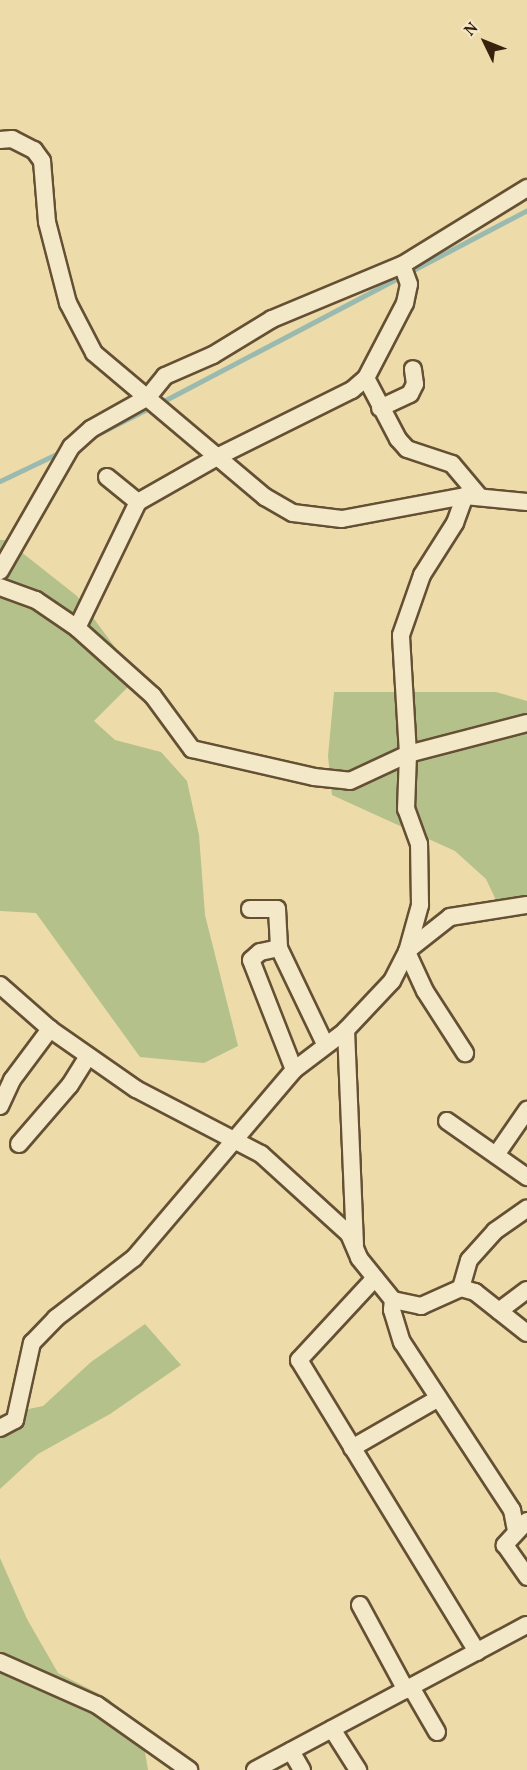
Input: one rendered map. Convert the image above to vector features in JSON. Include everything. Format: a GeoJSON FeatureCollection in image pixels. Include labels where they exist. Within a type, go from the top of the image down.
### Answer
{"type":"FeatureCollection","features":[{"type":"Feature","properties":{"kind":"street"},"geometry":{"type":"LineString","coordinates":[[0,140],[12,139],[34,150],[42,160],[47,222],[68,303],[94,353],[265,497],[292,513],[342,519],[472,496],[527,502]]}},
{"type":"Feature","properties":{"kind":"street"},"geometry":{"type":"LineString","coordinates":[[0,572],[75,443],[118,411],[148,397],[165,376],[213,355],[244,333],[402,265],[527,189]]}},
{"type":"Feature","properties":{"kind":"street"},"geometry":{"type":"LineString","coordinates":[[77,628],[138,502],[219,456],[352,390],[366,378],[405,303],[409,284],[402,265]]}},
{"type":"Feature","properties":{"kind":"street"},"geometry":{"type":"LineString","coordinates":[[380,408],[410,394],[415,384],[413,369]]}},
{"type":"Feature","properties":{"kind":"street"},"geometry":{"type":"LineString","coordinates":[[366,378],[387,425],[407,449],[452,464],[472,496]]}},
{"type":"Feature","properties":{"kind":"street"},"geometry":{"type":"LineString","coordinates":[[108,477],[138,502]]}},
{"type":"Feature","properties":{"kind":"street"},"geometry":{"type":"LineString","coordinates":[[0,1428],[15,1420],[32,1343],[56,1318],[134,1258],[294,1070],[346,1030],[392,981],[406,952],[420,905],[419,844],[406,809],[408,754],[401,635],[422,575],[472,496]]}},
{"type":"Feature","properties":{"kind":"street"},"geometry":{"type":"LineString","coordinates":[[0,587],[36,600],[77,628],[153,696],[192,749],[314,777],[350,781],[408,754],[527,723]]}},
{"type":"Feature","properties":{"kind":"street"},"geometry":{"type":"LineString","coordinates":[[406,952],[450,917],[527,905]]}},
{"type":"Feature","properties":{"kind":"street"},"geometry":{"type":"LineString","coordinates":[[250,909],[277,909],[279,948],[325,1044]]}},
{"type":"Feature","properties":{"kind":"street"},"geometry":{"type":"LineString","coordinates":[[279,948],[260,952],[251,960],[294,1070]]}},
{"type":"Feature","properties":{"kind":"street"},"geometry":{"type":"LineString","coordinates":[[406,952],[425,991],[465,1053]]}},
{"type":"Feature","properties":{"kind":"street"},"geometry":{"type":"LineString","coordinates":[[0,985],[50,1029],[136,1089],[261,1155],[349,1234],[355,1249],[393,1300],[421,1306],[461,1288],[475,1292],[527,1333]]}},
{"type":"Feature","properties":{"kind":"street"},"geometry":{"type":"LineString","coordinates":[[0,1106],[12,1080],[50,1029]]}},
{"type":"Feature","properties":{"kind":"street"},"geometry":{"type":"LineString","coordinates":[[346,1030],[355,1249]]}},
{"type":"Feature","properties":{"kind":"street"},"geometry":{"type":"LineString","coordinates":[[19,1144],[70,1085],[88,1056]]}},
{"type":"Feature","properties":{"kind":"street"},"geometry":{"type":"LineString","coordinates":[[496,1155],[527,1110]]}},
{"type":"Feature","properties":{"kind":"street"},"geometry":{"type":"LineString","coordinates":[[447,1121],[527,1177]]}},
{"type":"Feature","properties":{"kind":"street"},"geometry":{"type":"LineString","coordinates":[[461,1288],[469,1260],[495,1231],[527,1209]]}},
{"type":"Feature","properties":{"kind":"street"},"geometry":{"type":"LineString","coordinates":[[375,1278],[299,1360],[477,1652]]}},
{"type":"Feature","properties":{"kind":"street"},"geometry":{"type":"LineString","coordinates":[[499,1311],[527,1290]]}},
{"type":"Feature","properties":{"kind":"street"},"geometry":{"type":"LineString","coordinates":[[393,1300],[392,1310],[402,1342],[522,1526],[505,1545],[527,1577]]}},
{"type":"Feature","properties":{"kind":"street"},"geometry":{"type":"LineString","coordinates":[[352,1448],[439,1398]]}},
{"type":"Feature","properties":{"kind":"street"},"geometry":{"type":"LineString","coordinates":[[360,1605],[437,1732]]}},
{"type":"Feature","properties":{"kind":"street"},"geometry":{"type":"LineString","coordinates":[[255,1770],[527,1625]]}},
{"type":"Feature","properties":{"kind":"street"},"geometry":{"type":"LineString","coordinates":[[0,1662],[97,1705],[189,1770]]}},
{"type":"Feature","properties":{"kind":"street"},"geometry":{"type":"LineString","coordinates":[[332,1729],[358,1770]]}},
{"type":"Feature","properties":{"kind":"street"},"geometry":{"type":"LineString","coordinates":[[291,1751],[302,1770]]}},
{"type":"Feature","properties":{"kind":"green space"},"geometry":{"type":"Polygon","coordinates":[[[0,540],[6,540],[77,596],[120,654],[135,680],[94,721],[115,740],[161,752],[187,781],[199,835],[205,915],[238,1046],[204,1063],[140,1057],[36,913],[0,911],[0,540]]]}},
{"type":"Feature","properties":{"kind":"green space"},"geometry":{"type":"Polygon","coordinates":[[[334,692],[496,692],[527,701],[527,910],[504,917],[486,879],[455,851],[332,795],[328,756],[334,692]]]}},
{"type":"Feature","properties":{"kind":"green space"},"geometry":{"type":"Polygon","coordinates":[[[145,1324],[181,1365],[110,1414],[38,1454],[0,1489],[0,1415],[43,1406],[91,1362],[145,1324]]]}},
{"type":"Feature","properties":{"kind":"green space"},"geometry":{"type":"Polygon","coordinates":[[[0,1558],[27,1619],[58,1673],[109,1699],[143,1740],[148,1770],[0,1770],[0,1558]]]}},
{"type":"Feature","properties":{"kind":"waterway"},"geometry":{"type":"LineString","coordinates":[[160,403],[527,210]]}},
{"type":"Feature","properties":{"kind":"waterway"},"geometry":{"type":"LineString","coordinates":[[96,435],[153,406]]}},
{"type":"Feature","properties":{"kind":"waterway"},"geometry":{"type":"LineString","coordinates":[[0,481],[61,452]]}}]}
